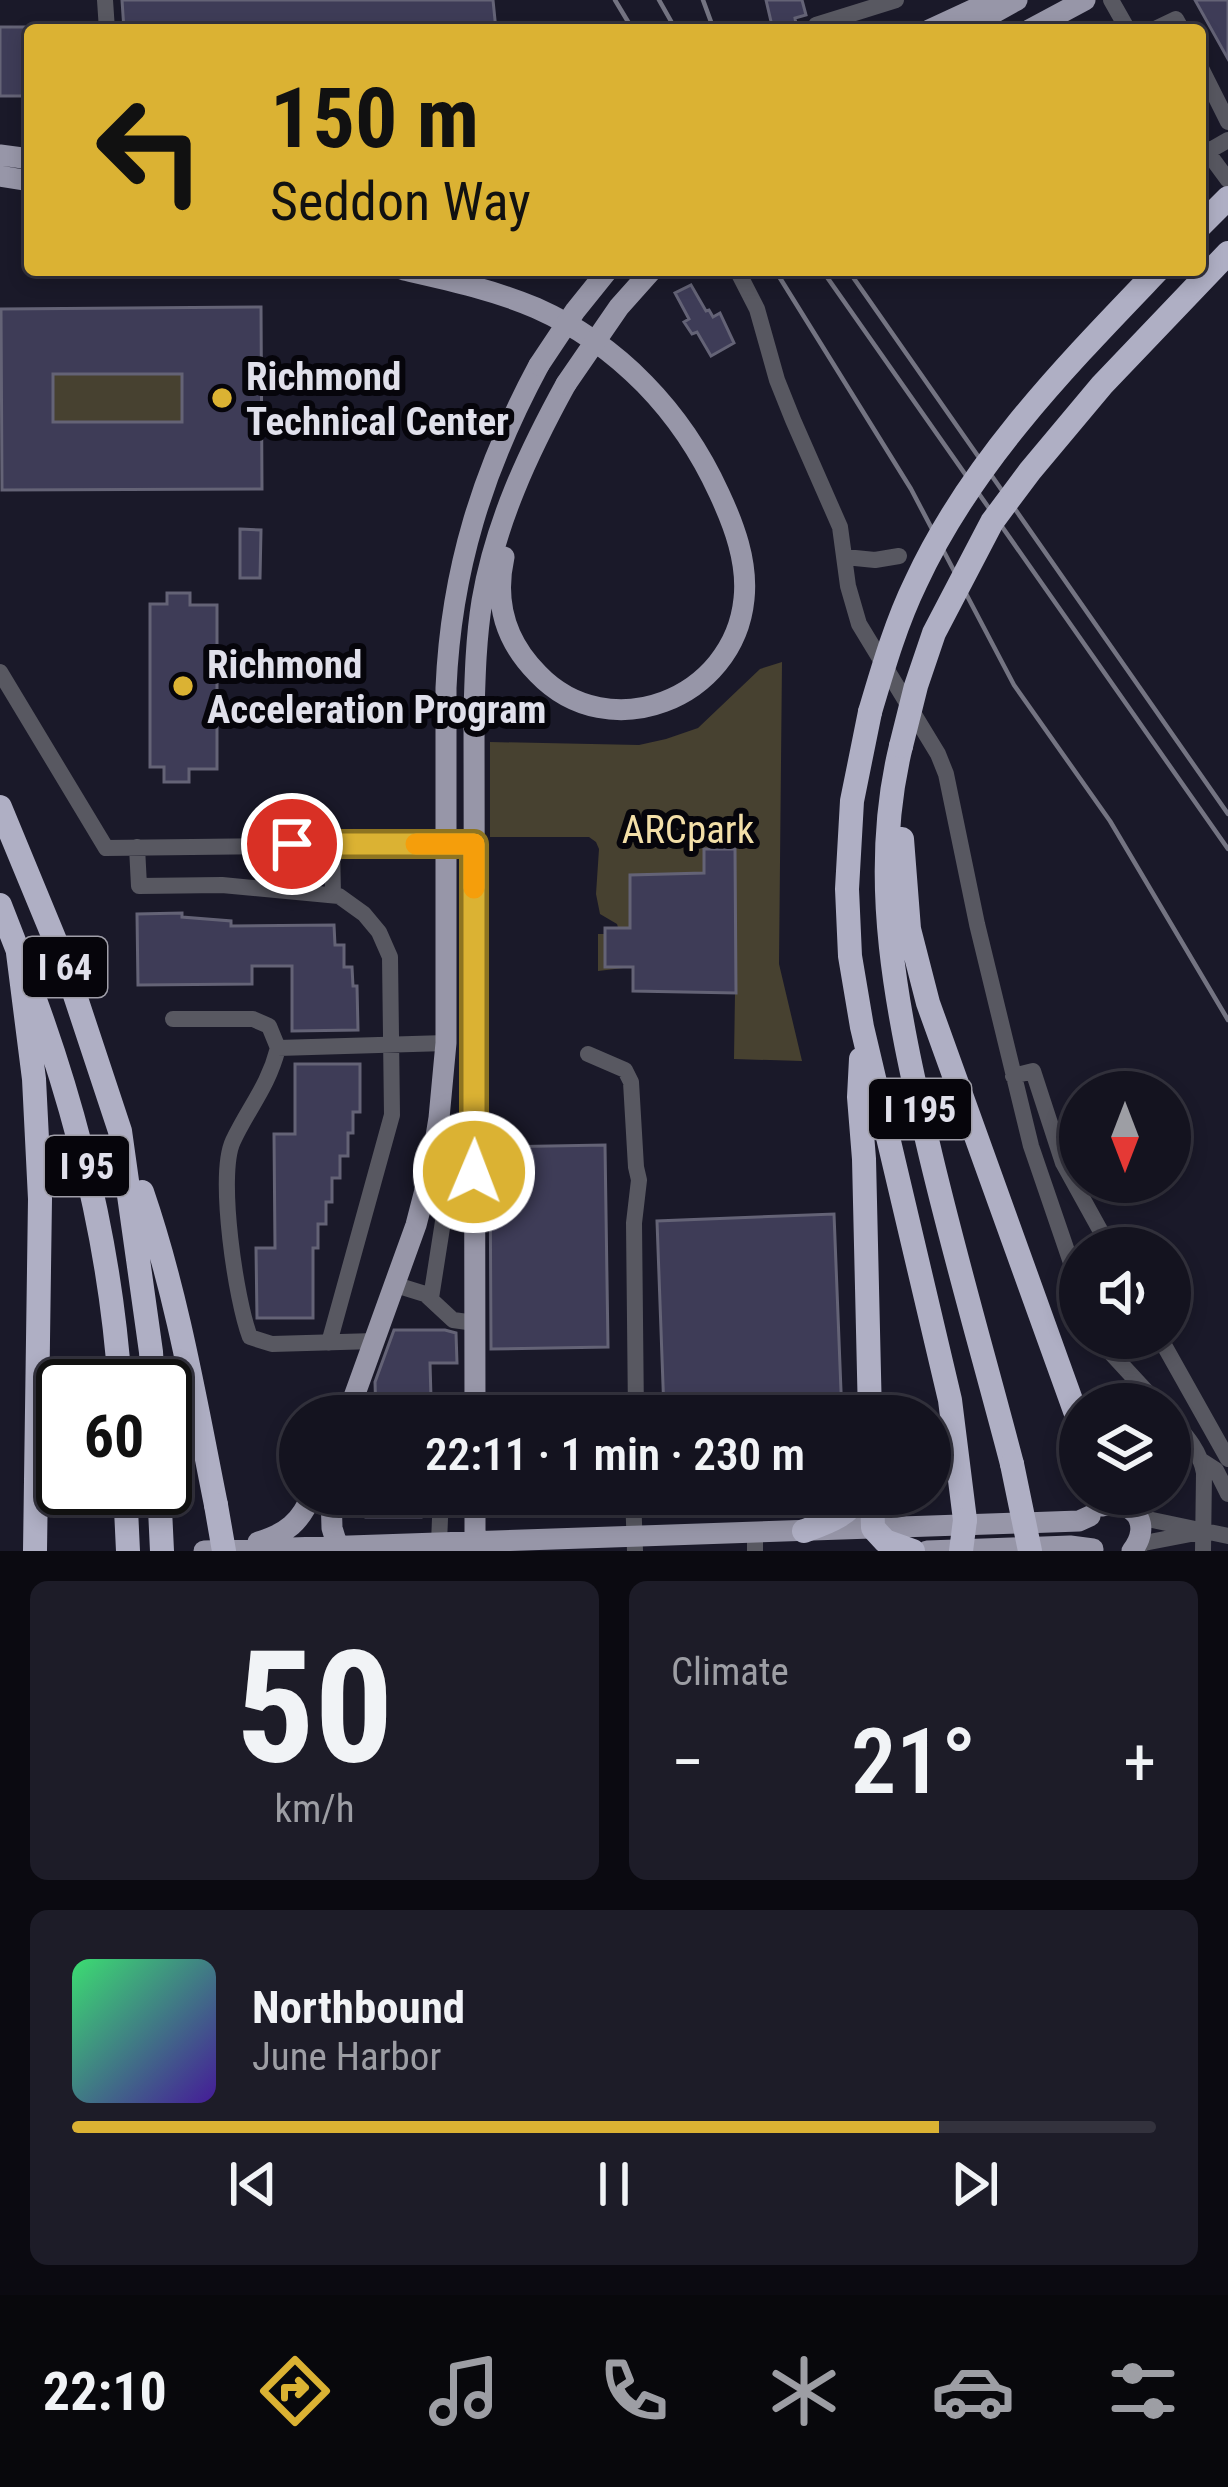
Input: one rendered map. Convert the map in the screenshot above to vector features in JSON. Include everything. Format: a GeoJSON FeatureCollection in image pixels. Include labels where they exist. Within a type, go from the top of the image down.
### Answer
{"type":"FeatureCollection","features":[{"type":"Feature","properties":{"kind":"highway"},"geometry":{"type":"LineString","coordinates":[[1206,220],[1228,198]]}},
{"type":"Feature","properties":{"kind":"highway","name":"I 195"},"geometry":{"type":"LineString","coordinates":[[1030,1551],[1012,1463],[942,1203],[894,985],[886,910],[893,778],[934,633],[992,522],[1102,385],[1228,253]]}},
{"type":"Feature","properties":{"kind":"highway","name":"I 195"},"geometry":{"type":"LineString","coordinates":[[964,1551],[965,1520],[950,1400],[862,1027],[850,956],[851,801],[886,657],[916,581],[966,494],[1066,366],[1152,276]]}},
{"type":"Feature","properties":{"kind":"highway"},"geometry":{"type":"LineString","coordinates":[[902,746],[909,929],[928,1003],[1065,1383]]}},
{"type":"Feature","properties":{"kind":"highway","name":"I 64"},"geometry":{"type":"LineString","coordinates":[[0,807],[64,962],[161,1250],[224,1551]]}},
{"type":"Feature","properties":{"kind":"highway","name":"I 64"},"geometry":{"type":"LineString","coordinates":[[0,904],[18,953],[34,1079],[40,1199],[34,1551]]}},
{"type":"Feature","properties":{"kind":"highway","name":"I 95"},"geometry":{"type":"LineString","coordinates":[[18,953],[60,1068],[89,1175],[106,1259],[116,1359]]}},
{"type":"Feature","properties":{"kind":"highway"},"geometry":{"type":"LineString","coordinates":[[862,1027],[859,1097],[870,1395]]}},
{"type":"Feature","properties":{"kind":"highway","name":"I 95"},"geometry":{"type":"LineString","coordinates":[[120,1130],[151,1359]]}},
{"type":"Feature","properties":{"kind":"highway"},"geometry":{"type":"LineString","coordinates":[[127,1515],[128,1551]]}},
{"type":"Feature","properties":{"kind":"highway"},"geometry":{"type":"LineString","coordinates":[[161,1515],[162,1551]]}},
{"type":"Feature","properties":{"kind":"highway"},"geometry":{"type":"LineString","coordinates":[[804,1531],[843,1515]]}},
{"type":"Feature","properties":{"kind":"highway"},"geometry":{"type":"LineString","coordinates":[[873,1515],[873,1528],[885,1541],[913,1551]]}},
{"type":"Feature","properties":{"kind":"main road"},"geometry":{"type":"LineString","coordinates":[[942,24],[994,0]]}},
{"type":"Feature","properties":{"kind":"main road"},"geometry":{"type":"LineString","coordinates":[[974,24],[1017,0]]}},
{"type":"Feature","properties":{"kind":"main road"},"geometry":{"type":"LineString","coordinates":[[1040,24],[1085,0]]}},
{"type":"Feature","properties":{"kind":"main road"},"geometry":{"type":"LineString","coordinates":[[426,276],[509,298],[555,317],[600,345],[636,374],[704,461],[725,506],[745,583],[735,636],[719,664],[694,688],[654,706],[604,707],[560,692],[521,656],[505,625],[500,586],[528,457]]}},
{"type":"Feature","properties":{"kind":"main road"},"geometry":{"type":"LineString","coordinates":[[354,1395],[396,1285],[431,1167],[446,1043],[447,659],[458,579],[487,474],[514,411],[539,365],[603,276]]}},
{"type":"Feature","properties":{"kind":"main road"},"geometry":{"type":"LineString","coordinates":[[475,1395],[473,713],[482,604],[501,523],[528,457],[566,384],[647,276]]}},
{"type":"Feature","properties":{"kind":"main road"},"geometry":{"type":"LineString","coordinates":[[234,1550],[277,1536],[301,1515]]}},
{"type":"Feature","properties":{"kind":"main road"},"geometry":{"type":"LineString","coordinates":[[332,1515],[338,1548]]}},
{"type":"Feature","properties":{"kind":"main road"},"geometry":{"type":"LineString","coordinates":[[475,1515],[475,1546]]}},
{"type":"Feature","properties":{"kind":"main road"},"geometry":{"type":"LineString","coordinates":[[204,1551],[439,1543],[755,1542],[804,1531],[1079,1521],[1087,1515]]}},
{"type":"Feature","properties":{"kind":"main road"},"geometry":{"type":"LineString","coordinates":[[1094,1550],[1086,1533],[1096,1515]]}},
{"type":"Feature","properties":{"kind":"main road"},"geometry":{"type":"LineString","coordinates":[[1133,1550],[1141,1534],[1138,1517]]}},
{"type":"Feature","properties":{"kind":"main road"},"geometry":{"type":"LineString","coordinates":[[927,1551],[1070,1546],[1094,1550]]}},
{"type":"Feature","properties":{"kind":"street"},"geometry":{"type":"LineString","coordinates":[[822,24],[896,0]]}},
{"type":"Feature","properties":{"kind":"street"},"geometry":{"type":"LineString","coordinates":[[1206,78],[1228,122]]}},
{"type":"Feature","properties":{"kind":"street"},"geometry":{"type":"LineString","coordinates":[[1206,151],[1228,180]]}},
{"type":"Feature","properties":{"kind":"street"},"geometry":{"type":"LineString","coordinates":[[740,276],[757,308],[777,380],[840,527],[859,624],[946,774],[1013,1076],[1059,1228]]}},
{"type":"Feature","properties":{"kind":"street"},"geometry":{"type":"LineString","coordinates":[[845,557],[898,556]]}},
{"type":"Feature","properties":{"kind":"street"},"geometry":{"type":"LineString","coordinates":[[0,672],[106,848],[474,844]]}},
{"type":"Feature","properties":{"kind":"street"},"geometry":{"type":"LineString","coordinates":[[332,844],[333,896]]}},
{"type":"Feature","properties":{"kind":"street"},"geometry":{"type":"LineString","coordinates":[[137,847],[139,886],[222,884],[340,896],[379,932],[390,957],[392,1115],[328,1343]]}},
{"type":"Feature","properties":{"kind":"street"},"geometry":{"type":"LineString","coordinates":[[173,1019],[253,1019],[269,1026],[278,1048],[261,1094],[230,1144],[227,1171],[231,1248],[250,1337],[272,1345],[375,1341]]}},
{"type":"Feature","properties":{"kind":"street"},"geometry":{"type":"LineString","coordinates":[[278,1048],[446,1043]]}},
{"type":"Feature","properties":{"kind":"street"},"geometry":{"type":"LineString","coordinates":[[588,1054],[626,1070],[632,1090],[639,1180],[634,1223],[636,1395]]}},
{"type":"Feature","properties":{"kind":"street"},"geometry":{"type":"LineString","coordinates":[[1013,1076],[1033,1071],[1063,1163],[1098,1227]]}},
{"type":"Feature","properties":{"kind":"street"},"geometry":{"type":"LineString","coordinates":[[431,1167],[453,1158],[474,1172]]}},
{"type":"Feature","properties":{"kind":"street"},"geometry":{"type":"LineString","coordinates":[[431,1298],[447,1196]]}},
{"type":"Feature","properties":{"kind":"street"},"geometry":{"type":"LineString","coordinates":[[396,1285],[431,1298],[453,1320],[475,1324]]}},
{"type":"Feature","properties":{"kind":"street"},"geometry":{"type":"LineString","coordinates":[[1116,1359],[1139,1383]]}},
{"type":"Feature","properties":{"kind":"street"},"geometry":{"type":"LineString","coordinates":[[1172,1359],[1228,1460]]}},
{"type":"Feature","properties":{"kind":"street"},"geometry":{"type":"LineString","coordinates":[[1191,1441],[1204,1473],[1203,1542]]}},
{"type":"Feature","properties":{"kind":"street"},"geometry":{"type":"LineString","coordinates":[[1202,1460],[1216,1470],[1228,1494]]}},
{"type":"Feature","properties":{"kind":"street"},"geometry":{"type":"LineString","coordinates":[[439,1543],[440,1515]]}},
{"type":"Feature","properties":{"kind":"street"},"geometry":{"type":"LineString","coordinates":[[1138,1517],[1203,1542]]}},
{"type":"Feature","properties":{"kind":"street"},"geometry":{"type":"LineString","coordinates":[[1133,1550],[1144,1543],[1203,1542],[1228,1536]]}},
{"type":"Feature","properties":{"kind":"green space"},"geometry":{"type":"Polygon","coordinates":[[[53,374],[182,374],[182,422],[53,422],[53,374]]]}},
{"type":"Feature","properties":{"kind":"green space","name":"ARCpark"},"geometry":{"type":"Polygon","coordinates":[[[782,662],[779,964],[802,1061],[734,1059],[735,993],[633,991],[632,967],[598,971],[598,934],[620,934],[617,924],[600,914],[596,842],[589,837],[490,837],[490,742],[639,745],[666,739],[698,728],[760,669],[782,662]]]}},
{"type":"Feature","properties":{"kind":"building"},"geometry":{"type":"Polygon","coordinates":[[[122,0],[493,0],[495,24],[124,24],[122,0]]]}},
{"type":"Feature","properties":{"kind":"building"},"geometry":{"type":"Polygon","coordinates":[[[766,0],[802,0],[806,15],[795,18],[796,24],[772,24],[766,0]]]}},
{"type":"Feature","properties":{"kind":"building"},"geometry":{"type":"Polygon","coordinates":[[[1195,0],[1228,0],[1228,59],[1195,0]]]}},
{"type":"Feature","properties":{"kind":"building"},"geometry":{"type":"Polygon","coordinates":[[[0,27],[24,27],[24,96],[0,96],[0,27]]]}},
{"type":"Feature","properties":{"kind":"building"},"geometry":{"type":"Polygon","coordinates":[[[691,285],[706,311],[713,317],[720,313],[734,343],[711,356],[697,332],[692,334],[684,322],[689,319],[675,293],[691,285]]]}},
{"type":"Feature","properties":{"kind":"building","name":"Richmond Technical Center"},"geometry":{"type":"Polygon","coordinates":[[[261,307],[262,489],[2,490],[1,309],[261,307]],[[53,374],[53,422],[182,422],[182,374],[53,374]]]}},
{"type":"Feature","properties":{"kind":"building"},"geometry":{"type":"Polygon","coordinates":[[[240,529],[261,530],[260,578],[240,578],[240,529]]]}},
{"type":"Feature","properties":{"kind":"building","name":"Richmond Acceleration Program"},"geometry":{"type":"Polygon","coordinates":[[[167,593],[190,593],[190,605],[217,605],[217,769],[189,769],[189,782],[164,782],[164,767],[150,767],[150,604],[167,604],[167,593]]]}},
{"type":"Feature","properties":{"kind":"building"},"geometry":{"type":"Polygon","coordinates":[[[704,849],[735,849],[736,993],[633,991],[633,967],[605,967],[605,928],[630,928],[630,875],[704,873],[704,849]]]}},
{"type":"Feature","properties":{"kind":"building"},"geometry":{"type":"Polygon","coordinates":[[[182,913],[182,917],[231,921],[231,926],[334,925],[335,945],[344,945],[344,967],[352,967],[353,986],[357,986],[358,1030],[292,1031],[292,966],[252,966],[252,984],[138,985],[137,914],[182,913]]]}},
{"type":"Feature","properties":{"kind":"building"},"geometry":{"type":"Polygon","coordinates":[[[295,1064],[360,1064],[360,1112],[353,1112],[348,1156],[340,1156],[340,1178],[332,1178],[326,1224],[318,1224],[318,1248],[313,1248],[313,1318],[257,1318],[256,1248],[275,1248],[274,1134],[295,1134],[295,1064]]]}},
{"type":"Feature","properties":{"kind":"building"},"geometry":{"type":"Polygon","coordinates":[[[605,1145],[608,1347],[491,1349],[490,1147],[605,1145]]]}},
{"type":"Feature","properties":{"kind":"building"},"geometry":{"type":"Polygon","coordinates":[[[834,1214],[841,1395],[663,1395],[657,1221],[834,1214]]]}},
{"type":"Feature","properties":{"kind":"building"},"geometry":{"type":"Polygon","coordinates":[[[394,1330],[456,1333],[457,1363],[430,1363],[431,1395],[375,1395],[375,1382],[394,1330]]]}},
{"type":"Feature","properties":{"kind":"building"},"geometry":{"type":"Polygon","coordinates":[[[421,1515],[421,1517],[366,1517],[421,1515]]]}},
{"type":"Feature","properties":{"kind":"railway"},"geometry":{"type":"LineString","coordinates":[[615,0],[629,24]]}},
{"type":"Feature","properties":{"kind":"railway"},"geometry":{"type":"LineString","coordinates":[[659,0],[673,24]]}},
{"type":"Feature","properties":{"kind":"railway"},"geometry":{"type":"LineString","coordinates":[[703,0],[712,24]]}},
{"type":"Feature","properties":{"kind":"railway"},"geometry":{"type":"LineString","coordinates":[[779,276],[911,489],[1014,685],[1110,821],[1228,1020]]}},
{"type":"Feature","properties":{"kind":"railway"},"geometry":{"type":"LineString","coordinates":[[826,276],[1228,849]]}},
{"type":"Feature","properties":{"kind":"railway"},"geometry":{"type":"LineString","coordinates":[[852,276],[1228,814]]}},
{"type":"Feature","properties":{"kind":"slow traffic"},"geometry":{"type":"LineString","coordinates":[[416,844],[474,844],[474,888]]}},
{"type":"Feature","properties":{"kind":"place","name":"Richmond Technical Center"},"geometry":{"type":"Point","coordinates":[222,398]}},
{"type":"Feature","properties":{"kind":"place","name":"Richmond Acceleration Program"},"geometry":{"type":"Point","coordinates":[183,686]}},
{"type":"Feature","properties":{"kind":"route"},"geometry":{"type":"LineString","coordinates":[[292,844],[474,844],[474,1172]]}}]}
